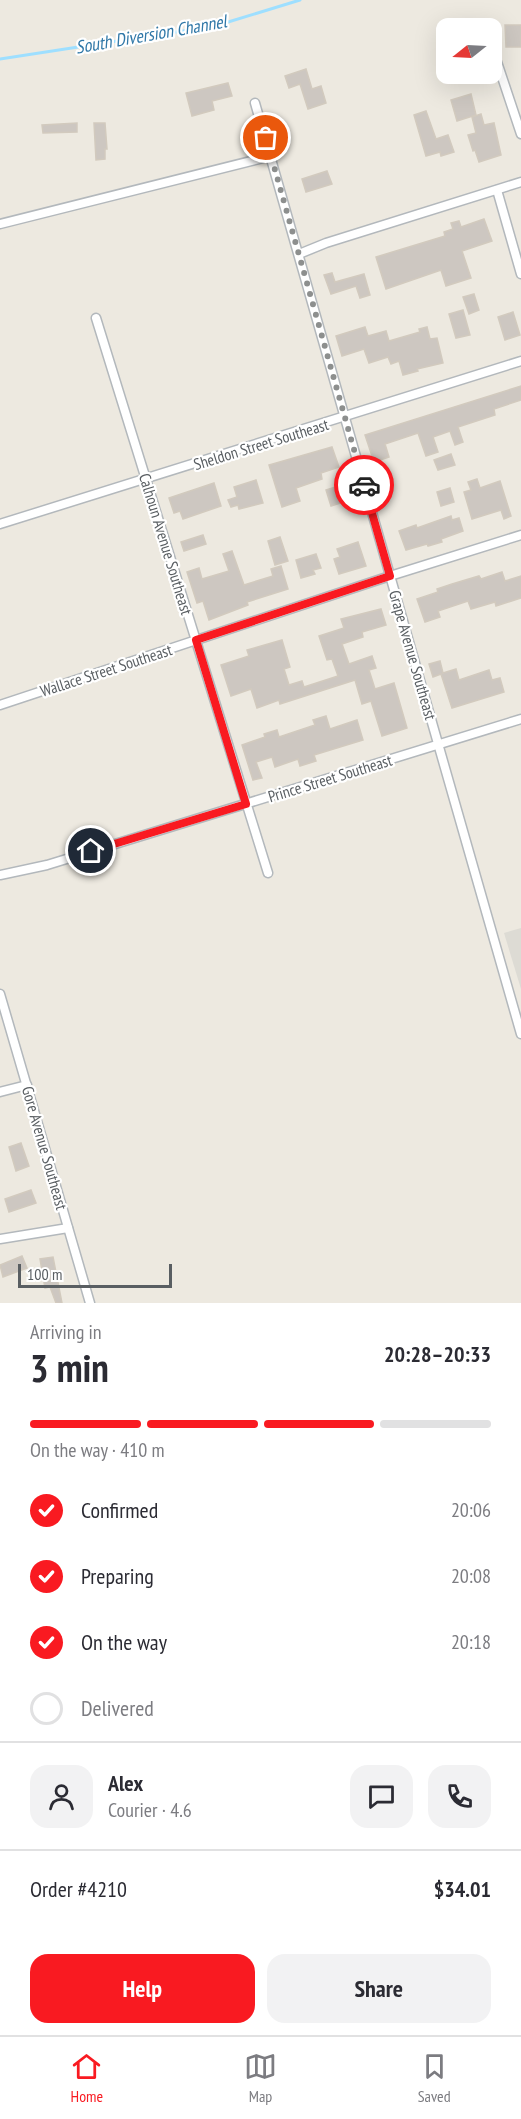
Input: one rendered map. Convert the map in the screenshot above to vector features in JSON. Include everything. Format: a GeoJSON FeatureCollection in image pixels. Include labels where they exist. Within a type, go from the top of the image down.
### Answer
{"type":"FeatureCollection","features":[{"type":"Feature","properties":{"kind":"street"},"geometry":{"type":"LineString","coordinates":[[502,77],[521,134]]}},
{"type":"Feature","properties":{"kind":"street","name":"Grape Avenue Southeast"},"geometry":{"type":"LineString","coordinates":[[255,103],[521,1034]]}},
{"type":"Feature","properties":{"kind":"street"},"geometry":{"type":"LineString","coordinates":[[0,224],[271,156]]}},
{"type":"Feature","properties":{"kind":"street"},"geometry":{"type":"LineString","coordinates":[[299,254],[326,243],[521,182]]}},
{"type":"Feature","properties":{"kind":"street"},"geometry":{"type":"LineString","coordinates":[[497,190],[521,274]]}},
{"type":"Feature","properties":{"kind":"street","name":"Calhoun Avenue Southeast"},"geometry":{"type":"LineString","coordinates":[[96,318],[268,873]]}},
{"type":"Feature","properties":{"kind":"street","name":"Sheldon Street Southeast"},"geometry":{"type":"LineString","coordinates":[[0,524],[521,361]]}},
{"type":"Feature","properties":{"kind":"street","name":"Wallace Street Southeast"},"geometry":{"type":"LineString","coordinates":[[0,705],[521,535]]}},
{"type":"Feature","properties":{"kind":"street","name":"Prince Street Southeast"},"geometry":{"type":"LineString","coordinates":[[0,875],[46,865],[521,718]]}},
{"type":"Feature","properties":{"kind":"street","name":"Gore Avenue Southeast"},"geometry":{"type":"LineString","coordinates":[[0,994],[90,1303]]}},
{"type":"Feature","properties":{"kind":"street"},"geometry":{"type":"LineString","coordinates":[[0,1092],[27,1085]]}},
{"type":"Feature","properties":{"kind":"street"},"geometry":{"type":"LineString","coordinates":[[0,1239],[68,1228]]}},
{"type":"Feature","properties":{"kind":"shaded area"},"geometry":{"type":"Polygon","coordinates":[[[521,928],[521,989],[504,933],[521,928]]]}},
{"type":"Feature","properties":{"kind":"building"},"geometry":{"type":"Polygon","coordinates":[[[505,25],[521,25],[521,47],[506,47],[505,25]]]}},
{"type":"Feature","properties":{"kind":"building"},"geometry":{"type":"Polygon","coordinates":[[[306,69],[312,89],[321,86],[326,103],[308,109],[300,84],[289,88],[285,76],[306,69]]]}},
{"type":"Feature","properties":{"kind":"building"},"geometry":{"type":"Polygon","coordinates":[[[228,83],[232,96],[212,101],[214,110],[192,116],[186,93],[228,83]]]}},
{"type":"Feature","properties":{"kind":"building"},"geometry":{"type":"Polygon","coordinates":[[[471,94],[476,115],[457,121],[451,100],[471,94]]]}},
{"type":"Feature","properties":{"kind":"building"},"geometry":{"type":"Polygon","coordinates":[[[426,111],[436,139],[448,135],[454,152],[441,156],[440,152],[426,156],[414,115],[426,111]]]}},
{"type":"Feature","properties":{"kind":"building"},"geometry":{"type":"Polygon","coordinates":[[[481,114],[484,125],[494,123],[501,155],[479,162],[468,135],[476,133],[472,117],[481,114]]]}},
{"type":"Feature","properties":{"kind":"building"},"geometry":{"type":"Polygon","coordinates":[[[77,123],[77,132],[43,133],[42,125],[77,123]]]}},
{"type":"Feature","properties":{"kind":"building"},"geometry":{"type":"Polygon","coordinates":[[[94,123],[105,123],[107,149],[105,149],[105,159],[96,160],[94,123]]]}},
{"type":"Feature","properties":{"kind":"building"},"geometry":{"type":"Polygon","coordinates":[[[327,171],[332,184],[306,192],[302,179],[327,171]]]}},
{"type":"Feature","properties":{"kind":"building"},"geometry":{"type":"Polygon","coordinates":[[[484,219],[492,241],[462,251],[471,278],[446,286],[441,270],[386,289],[376,257],[445,236],[444,232],[453,229],[451,223],[459,221],[461,227],[484,219]]]}},
{"type":"Feature","properties":{"kind":"building"},"geometry":{"type":"Polygon","coordinates":[[[332,273],[335,282],[364,274],[370,295],[360,298],[356,286],[331,294],[324,275],[332,273]]]}},
{"type":"Feature","properties":{"kind":"building"},"geometry":{"type":"Polygon","coordinates":[[[474,294],[479,310],[469,314],[463,297],[474,294]]]}},
{"type":"Feature","properties":{"kind":"building"},"geometry":{"type":"Polygon","coordinates":[[[463,310],[470,335],[456,338],[449,314],[463,310]]]}},
{"type":"Feature","properties":{"kind":"building"},"geometry":{"type":"Polygon","coordinates":[[[513,312],[520,335],[505,340],[498,317],[513,312]]]}},
{"type":"Feature","properties":{"kind":"building"},"geometry":{"type":"Polygon","coordinates":[[[365,327],[368,336],[386,331],[389,341],[420,332],[419,329],[427,327],[430,339],[437,338],[443,363],[403,375],[399,361],[391,364],[388,357],[369,363],[364,349],[342,356],[336,336],[365,327]]]}},
{"type":"Feature","properties":{"kind":"building"},"geometry":{"type":"Polygon","coordinates":[[[521,386],[521,400],[494,409],[495,415],[458,427],[463,442],[455,445],[450,431],[433,437],[438,452],[426,456],[418,433],[385,444],[389,457],[374,462],[365,435],[521,386]]]}},
{"type":"Feature","properties":{"kind":"building"},"geometry":{"type":"Polygon","coordinates":[[[332,447],[339,467],[321,473],[322,479],[296,488],[300,501],[282,507],[269,465],[332,447]]]}},
{"type":"Feature","properties":{"kind":"building"},"geometry":{"type":"Polygon","coordinates":[[[451,454],[455,465],[438,470],[434,460],[451,454]]]}},
{"type":"Feature","properties":{"kind":"building"},"geometry":{"type":"Polygon","coordinates":[[[477,479],[480,488],[500,481],[511,516],[504,519],[501,510],[472,519],[464,492],[471,490],[468,482],[477,479]]]}},
{"type":"Feature","properties":{"kind":"building"},"geometry":{"type":"Polygon","coordinates":[[[256,480],[263,503],[239,509],[238,505],[231,507],[228,500],[237,497],[234,487],[256,480]]]}},
{"type":"Feature","properties":{"kind":"building"},"geometry":{"type":"Polygon","coordinates":[[[214,483],[221,506],[183,519],[180,511],[174,513],[169,498],[214,483]]]}},
{"type":"Feature","properties":{"kind":"building"},"geometry":{"type":"Polygon","coordinates":[[[342,485],[344,493],[351,491],[353,499],[331,506],[326,490],[342,485]]]}},
{"type":"Feature","properties":{"kind":"building"},"geometry":{"type":"Polygon","coordinates":[[[450,488],[454,502],[441,506],[437,492],[450,488]]]}},
{"type":"Feature","properties":{"kind":"building"},"geometry":{"type":"Polygon","coordinates":[[[451,516],[452,520],[459,518],[463,531],[441,539],[442,542],[406,550],[399,531],[416,525],[417,528],[451,516]]]}},
{"type":"Feature","properties":{"kind":"building"},"geometry":{"type":"Polygon","coordinates":[[[203,535],[206,544],[184,551],[181,542],[203,535]]]}},
{"type":"Feature","properties":{"kind":"building"},"geometry":{"type":"Polygon","coordinates":[[[280,537],[288,561],[275,565],[268,541],[280,537]]]}},
{"type":"Feature","properties":{"kind":"building"},"geometry":{"type":"Polygon","coordinates":[[[358,542],[366,566],[339,574],[334,559],[340,557],[337,549],[358,542]]]}},
{"type":"Feature","properties":{"kind":"building"},"geometry":{"type":"Polygon","coordinates":[[[232,551],[244,585],[273,576],[271,569],[281,566],[288,589],[247,602],[248,605],[209,620],[203,601],[197,603],[187,572],[199,568],[202,579],[229,571],[223,554],[232,551]]]}},
{"type":"Feature","properties":{"kind":"building"},"geometry":{"type":"Polygon","coordinates":[[[316,554],[321,568],[313,570],[315,574],[301,578],[296,560],[316,554]]]}},
{"type":"Feature","properties":{"kind":"building"},"geometry":{"type":"Polygon","coordinates":[[[502,572],[505,581],[521,576],[521,598],[496,606],[495,602],[471,609],[468,601],[438,611],[440,617],[425,622],[417,599],[438,592],[437,589],[452,584],[479,576],[481,579],[502,572]]]}},
{"type":"Feature","properties":{"kind":"building"},"geometry":{"type":"Polygon","coordinates":[[[381,609],[386,625],[362,632],[363,637],[342,644],[349,664],[372,656],[376,668],[369,670],[375,689],[394,683],[407,728],[382,736],[371,701],[362,704],[355,680],[280,704],[279,700],[257,708],[251,689],[231,696],[221,665],[249,656],[247,650],[282,640],[290,667],[284,669],[289,685],[302,681],[304,687],[338,676],[332,659],[327,660],[319,636],[344,628],[341,619],[381,609]]]}},
{"type":"Feature","properties":{"kind":"building"},"geometry":{"type":"Polygon","coordinates":[[[440,661],[443,673],[456,669],[459,680],[489,670],[492,680],[500,678],[504,692],[452,708],[441,674],[433,677],[429,664],[440,661]]]}},
{"type":"Feature","properties":{"kind":"building"},"geometry":{"type":"Polygon","coordinates":[[[326,716],[330,729],[357,720],[363,740],[314,755],[316,761],[300,766],[298,759],[275,767],[272,757],[256,762],[262,778],[253,780],[242,745],[277,730],[279,737],[315,725],[313,720],[326,716]]]}},
{"type":"Feature","properties":{"kind":"building"},"geometry":{"type":"Polygon","coordinates":[[[21,1143],[29,1166],[16,1171],[9,1147],[21,1143]]]}},
{"type":"Feature","properties":{"kind":"building"},"geometry":{"type":"Polygon","coordinates":[[[31,1190],[36,1203],[9,1212],[5,1199],[31,1190]]]}},
{"type":"Feature","properties":{"kind":"building"},"geometry":{"type":"Polygon","coordinates":[[[22,1256],[27,1268],[3,1277],[0,1265],[22,1256]]]}},
{"type":"Feature","properties":{"kind":"building"},"geometry":{"type":"Polygon","coordinates":[[[53,1257],[62,1303],[56,1303],[50,1287],[45,1288],[40,1259],[53,1257]]]}},
{"type":"Feature","properties":{"kind":"waterway","name":"South Diversion Channel"},"geometry":{"type":"LineString","coordinates":[[0,59],[215,26],[300,0]]}},
{"type":"Feature","properties":{"kind":"way so far"},"geometry":{"type":"LineString","coordinates":[[266,138],[364,485]]}},
{"type":"Feature","properties":{"kind":"route"},"geometry":{"type":"LineString","coordinates":[[91,851],[246,804],[196,640],[390,576],[364,485]]}}]}
